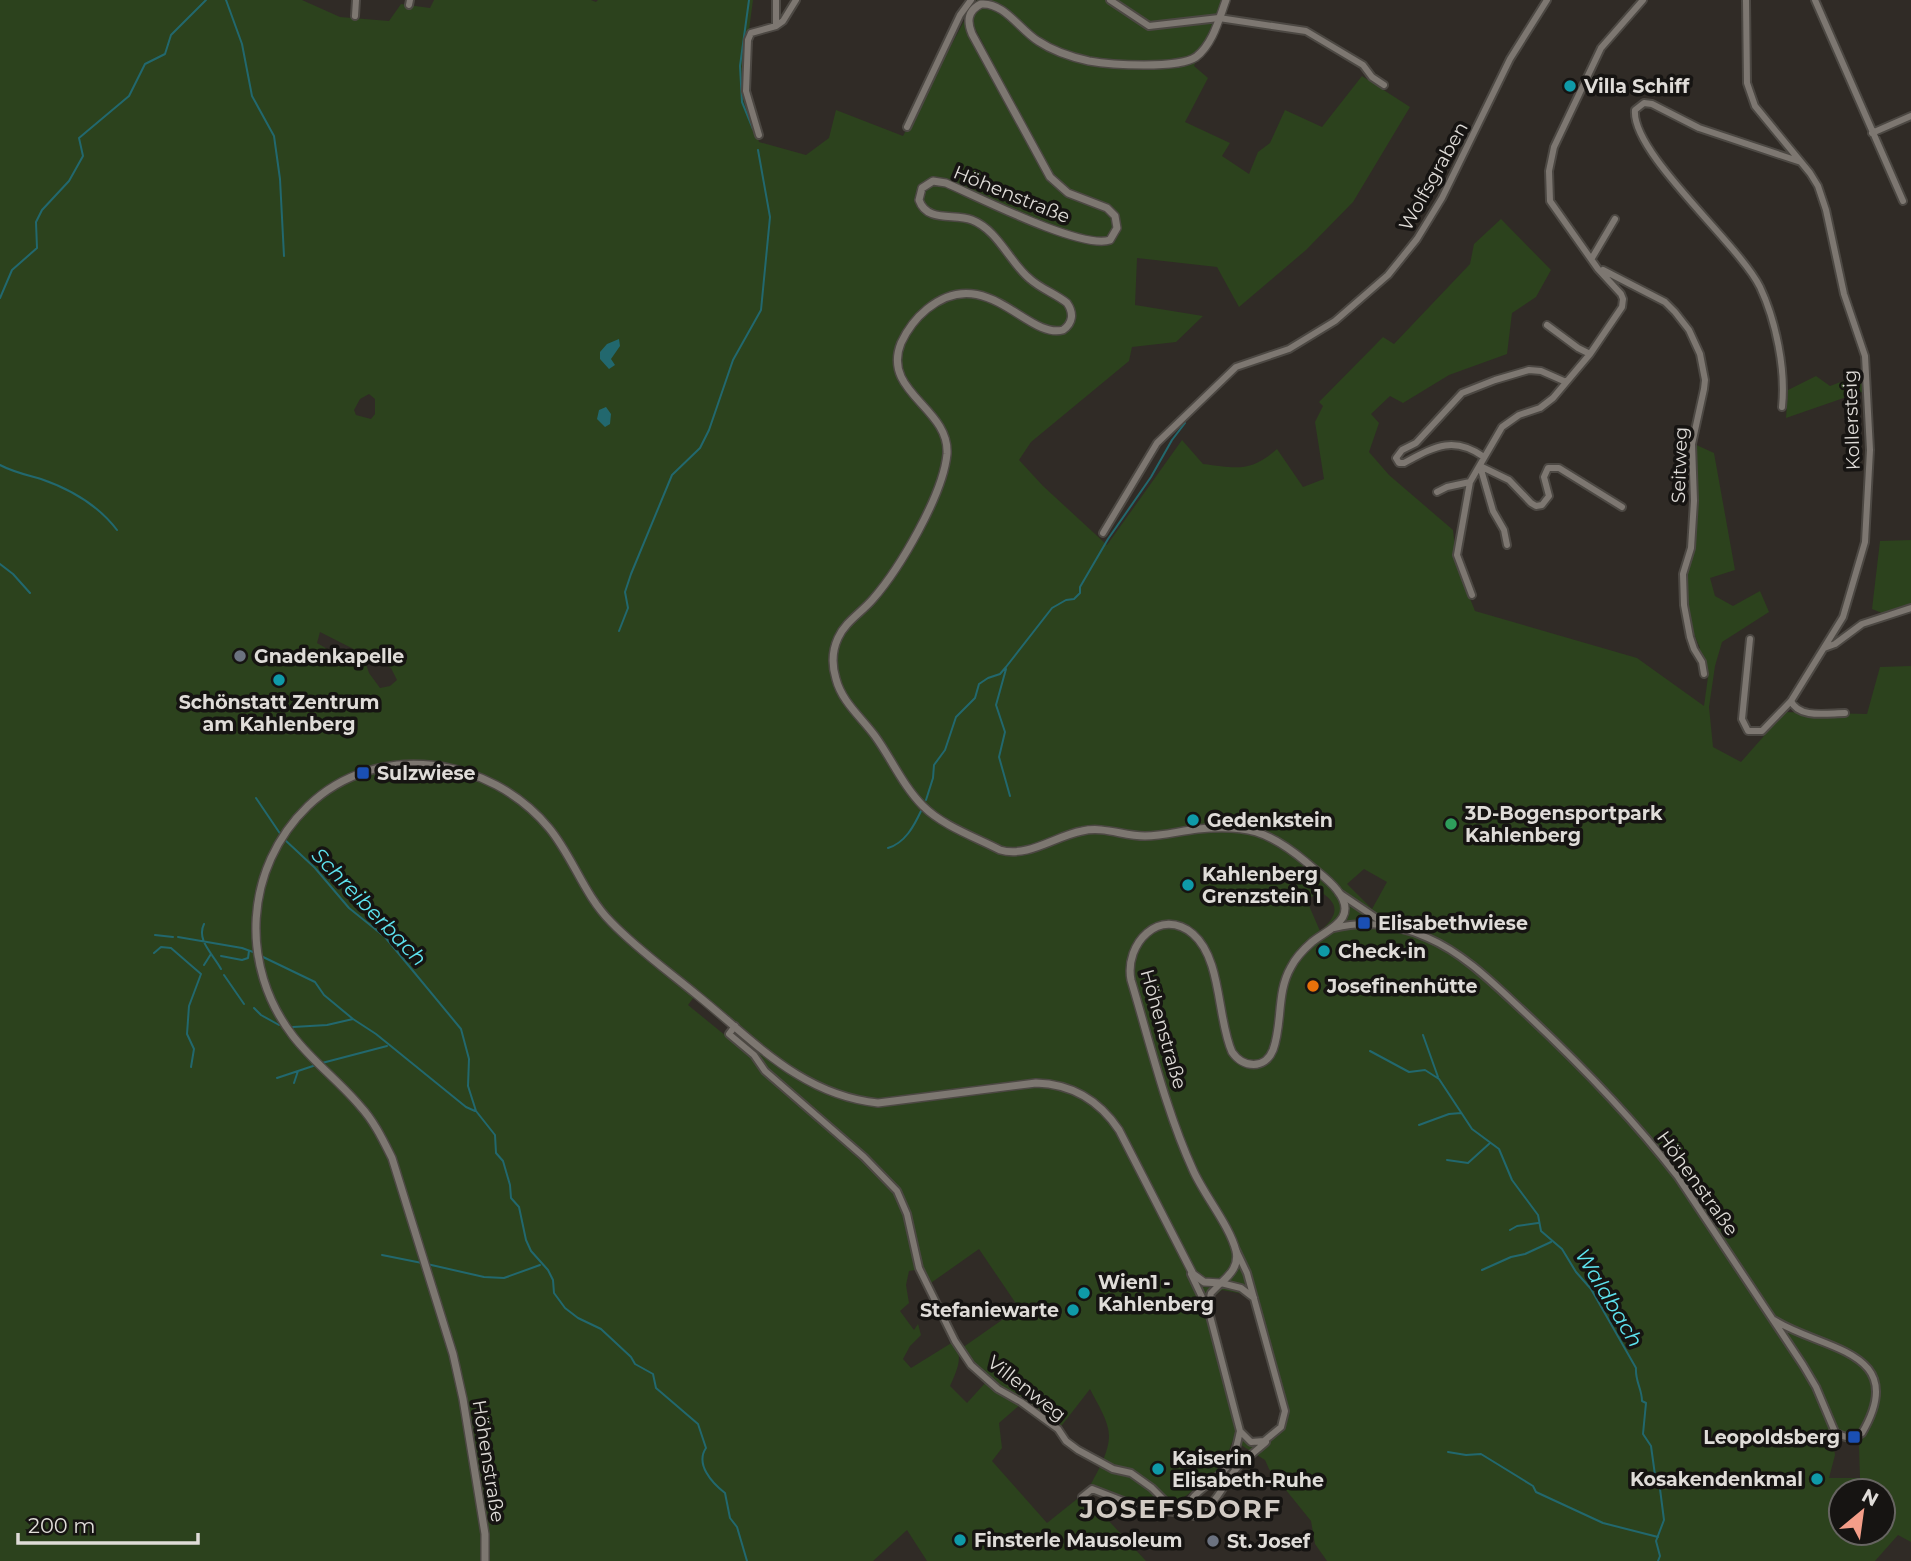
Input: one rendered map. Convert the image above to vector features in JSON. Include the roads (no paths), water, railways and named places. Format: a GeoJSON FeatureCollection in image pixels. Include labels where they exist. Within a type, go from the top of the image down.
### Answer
{"type":"FeatureCollection","features":[{"type":"Feature","properties":{"kind":"street"},"geometry":{"type":"LineString","coordinates":[[355,16],[356,0]]}},
{"type":"Feature","properties":{"kind":"street"},"geometry":{"type":"LineString","coordinates":[[776,0],[776,26]]}},
{"type":"Feature","properties":{"kind":"street"},"geometry":{"type":"LineString","coordinates":[[759,135],[746,91],[748,40],[751,33],[783,22],[796,0]]}},
{"type":"Feature","properties":{"kind":"street"},"geometry":{"type":"LineString","coordinates":[[907,127],[960,15],[971,0]]}},
{"type":"Feature","properties":{"kind":"street"},"geometry":{"type":"LineString","coordinates":[[1110,0],[1149,26],[1219,18],[1306,31],[1363,65],[1384,85]]}},
{"type":"Feature","properties":{"kind":"street","name":"Höhenstraße"},"geometry":{"type":"LineString","coordinates":[[1226,0],[1206,46],[1186,62],[1169,65],[1107,63],[1080,59],[1047,46],[1031,36],[989,2],[973,9],[969,26],[1046,170],[1056,184],[1068,193],[1110,209],[1118,226],[1110,240],[1093,242],[1023,217],[943,182],[930,182],[920,192],[920,203],[926,211],[969,219],[985,228],[1028,277],[1067,303],[1072,316],[1067,327],[1053,331],[991,299],[977,295],[957,295],[940,300],[911,326],[900,347],[897,362],[901,379],[941,428],[947,455],[926,515],[878,593],[840,634],[834,647],[836,680],[843,696],[873,734],[920,803],[963,831],[1000,850],[1015,852],[1071,833],[1090,830],[1104,829],[1142,836],[1206,828],[1248,830],[1268,835],[1286,846],[1341,897],[1387,925],[1428,938],[1468,963],[1584,1069],[1660,1153],[1774,1320],[1816,1387],[1835,1432],[1848,1438],[1857,1437],[1862,1433],[1877,1396],[1875,1374],[1869,1365],[1851,1352],[1793,1331],[1774,1320]]}},
{"type":"Feature","properties":{"kind":"street","name":"Wolfsgraben"},"geometry":{"type":"LineString","coordinates":[[1103,533],[1157,443],[1236,367],[1289,349],[1335,321],[1388,275],[1417,239],[1442,198],[1510,59],[1546,0]]}},
{"type":"Feature","properties":{"kind":"street"},"geometry":{"type":"LineString","coordinates":[[1472,595],[1457,555],[1470,482],[1502,427],[1519,415],[1540,408],[1553,398],[1590,355],[1617,314],[1623,299],[1550,201],[1549,171],[1554,147],[1601,48],[1643,0]]}},
{"type":"Feature","properties":{"kind":"street","name":"Kollersteig"},"geometry":{"type":"LineString","coordinates":[[1746,0],[1747,83],[1751,96],[1755,106],[1818,186],[1826,210],[1844,294],[1865,356],[1870,450],[1865,542],[1843,618],[1791,701],[1762,731],[1748,731],[1743,724],[1750,639]]}},
{"type":"Feature","properties":{"kind":"street"},"geometry":{"type":"LineString","coordinates":[[1815,0],[1903,201]]}},
{"type":"Feature","properties":{"kind":"street"},"geometry":{"type":"LineString","coordinates":[[1782,407],[1782,366],[1769,310],[1760,287],[1747,266],[1662,167],[1641,132],[1634,117],[1635,110],[1644,103],[1652,104],[1699,128],[1801,162]]}},
{"type":"Feature","properties":{"kind":"street"},"geometry":{"type":"LineString","coordinates":[[1872,133],[1911,116]]}},
{"type":"Feature","properties":{"kind":"street"},"geometry":{"type":"LineString","coordinates":[[1594,261],[1615,219]]}},
{"type":"Feature","properties":{"kind":"street","name":"Seitweg"},"geometry":{"type":"LineString","coordinates":[[1594,261],[1608,274],[1665,302],[1683,321],[1700,354],[1704,389],[1692,444],[1694,501],[1691,548],[1683,574],[1684,605],[1690,637],[1702,662],[1704,674]]}},
{"type":"Feature","properties":{"kind":"street"},"geometry":{"type":"LineString","coordinates":[[1546,325],[1590,355]]}},
{"type":"Feature","properties":{"kind":"street"},"geometry":{"type":"LineString","coordinates":[[1484,457],[1466,447],[1438,445],[1404,463],[1399,463],[1396,458],[1402,450],[1416,443],[1462,393],[1529,370],[1555,375],[1566,382]]}},
{"type":"Feature","properties":{"kind":"street"},"geometry":{"type":"LineString","coordinates":[[1480,466],[1509,480],[1536,506],[1542,505],[1549,496],[1544,477],[1548,468],[1559,468],[1622,506]]}},
{"type":"Feature","properties":{"kind":"street"},"geometry":{"type":"LineString","coordinates":[[1480,466],[1493,511],[1504,530],[1507,545]]}},
{"type":"Feature","properties":{"kind":"street"},"geometry":{"type":"LineString","coordinates":[[1437,492],[1470,482]]}},
{"type":"Feature","properties":{"kind":"street"},"geometry":{"type":"LineString","coordinates":[[1824,648],[1835,644],[1863,624],[1911,608]]}},
{"type":"Feature","properties":{"kind":"street"},"geometry":{"type":"LineString","coordinates":[[1791,701],[1794,708],[1801,712],[1845,713]]}},
{"type":"Feature","properties":{"kind":"street","name":"Höhenstraße"},"geometry":{"type":"LineString","coordinates":[[485,1561],[486,1540],[457,1366],[400,1180],[384,1141],[360,1106],[292,1035],[276,1009],[258,960],[255,921],[258,895],[267,865],[295,821],[326,790],[374,769],[427,764],[459,769],[480,776],[512,795],[535,814],[557,839],[596,904],[610,922],[735,1026]]}},
{"type":"Feature","properties":{"kind":"street"},"geometry":{"type":"LineString","coordinates":[[1334,928],[1344,912],[1341,897]]}},
{"type":"Feature","properties":{"kind":"street","name":"Höhenstraße"},"geometry":{"type":"LineString","coordinates":[[1274,1435],[1281,1427],[1285,1411],[1255,1299],[1234,1245],[1201,1186],[1184,1148],[1131,980],[1131,955],[1141,937],[1154,929],[1176,927],[1194,935],[1207,953],[1230,1048],[1242,1063],[1256,1065],[1266,1060],[1273,1049],[1281,995],[1289,970],[1307,947],[1334,928],[1356,924],[1387,925]]}},
{"type":"Feature","properties":{"kind":"street"},"geometry":{"type":"LineString","coordinates":[[735,1026],[799,1077],[826,1091],[855,1100],[891,1102],[1036,1083],[1055,1084],[1083,1094],[1103,1109],[1119,1130],[1209,1312],[1240,1431],[1247,1440],[1255,1443],[1274,1435]]}},
{"type":"Feature","properties":{"kind":"street","name":"Villenweg"},"geometry":{"type":"LineString","coordinates":[[735,1026],[729,1034],[754,1055],[765,1071],[864,1157],[897,1191],[907,1214],[919,1268],[955,1341],[971,1365],[998,1389],[1058,1429],[1066,1441],[1078,1450],[1113,1469],[1131,1472],[1177,1512]]}},
{"type":"Feature","properties":{"kind":"street"},"geometry":{"type":"LineString","coordinates":[[1209,1312],[1209,1296],[1235,1266],[1237,1257],[1234,1245]]}},
{"type":"Feature","properties":{"kind":"street"},"geometry":{"type":"LineString","coordinates":[[1184,1259],[1200,1280],[1241,1288],[1255,1299]]}},
{"type":"Feature","properties":{"kind":"street"},"geometry":{"type":"LineString","coordinates":[[1187,1511],[1190,1501],[1228,1465],[1240,1431]]}},
{"type":"Feature","properties":{"kind":"street"},"geometry":{"type":"LineString","coordinates":[[1082,1497],[1092,1489],[1141,1508],[1187,1511],[1194,1516],[1216,1500],[1240,1465],[1274,1435]]}},
{"type":"Feature","properties":{"kind":"water"},"geometry":{"type":"Polygon","coordinates":[[[619,339],[620,346],[611,359],[615,365],[609,369],[600,359],[600,352],[607,344],[619,339]]]}},
{"type":"Feature","properties":{"kind":"water"},"geometry":{"type":"Polygon","coordinates":[[[606,407],[611,414],[610,424],[605,427],[597,419],[599,410],[606,407]]]}},
{"type":"Feature","properties":{"kind":"waterway"},"geometry":{"type":"LineString","coordinates":[[0,298],[12,270],[37,248],[36,222],[42,210],[69,181],[83,156],[79,138],[129,96],[145,64],[165,54],[171,35],[206,0]]}},
{"type":"Feature","properties":{"kind":"waterway"},"geometry":{"type":"LineString","coordinates":[[226,0],[242,44],[252,96],[274,136],[280,179],[284,256]]}},
{"type":"Feature","properties":{"kind":"waterway"},"geometry":{"type":"LineString","coordinates":[[749,0],[740,66],[742,102],[753,129]]}},
{"type":"Feature","properties":{"kind":"waterway"},"geometry":{"type":"LineString","coordinates":[[619,631],[628,608],[625,592],[631,574],[672,475],[700,448],[709,430],[733,360],[761,310],[770,217],[758,150]]}},
{"type":"Feature","properties":{"kind":"waterway"},"geometry":{"type":"LineString","coordinates":[[926,800],[934,765],[945,750],[956,717],[975,698],[979,684],[1000,674],[1052,608],[1066,600],[1074,599],[1080,593],[1080,587],[1108,539],[1185,423]]}},
{"type":"Feature","properties":{"kind":"waterway"},"geometry":{"type":"LineString","coordinates":[[0,465],[73,493],[101,513],[117,530]]}},
{"type":"Feature","properties":{"kind":"waterway"},"geometry":{"type":"LineString","coordinates":[[0,564],[30,593]]}},
{"type":"Feature","properties":{"kind":"waterway"},"geometry":{"type":"LineString","coordinates":[[1006,669],[996,705],[1005,732],[999,757],[1010,796]]}},
{"type":"Feature","properties":{"kind":"waterway","name":"Schreiberbach"},"geometry":{"type":"LineString","coordinates":[[256,798],[281,835]]}},
{"type":"Feature","properties":{"kind":"waterway","name":"Wolfsgraben"},"geometry":{"type":"LineString","coordinates":[[888,848],[904,838],[921,811]]}},
{"type":"Feature","properties":{"kind":"waterway","name":"Schreiberbach"},"geometry":{"type":"LineString","coordinates":[[284,839],[315,868],[349,908],[385,937],[461,1029],[469,1059],[468,1086],[476,1111],[495,1135],[496,1153],[503,1161],[511,1198],[519,1207],[531,1251],[548,1270],[553,1280],[554,1293],[565,1308],[601,1329],[635,1364],[653,1374],[656,1388],[698,1424],[706,1448],[702,1460],[706,1473],[725,1493],[730,1518],[737,1527],[747,1561]]}},
{"type":"Feature","properties":{"kind":"waterway"},"geometry":{"type":"LineString","coordinates":[[204,924],[202,936],[206,947],[221,969]]}},
{"type":"Feature","properties":{"kind":"waterway"},"geometry":{"type":"LineString","coordinates":[[155,935],[173,937]]}},
{"type":"Feature","properties":{"kind":"waterway"},"geometry":{"type":"LineString","coordinates":[[178,937],[256,953]]}},
{"type":"Feature","properties":{"kind":"waterway"},"geometry":{"type":"LineString","coordinates":[[154,953],[161,947],[171,948],[201,974],[189,1006],[187,1034],[194,1049],[191,1067]]}},
{"type":"Feature","properties":{"kind":"waterway"},"geometry":{"type":"LineString","coordinates":[[221,956],[242,960],[248,958],[249,951]]}},
{"type":"Feature","properties":{"kind":"waterway"},"geometry":{"type":"LineString","coordinates":[[204,965],[211,954]]}},
{"type":"Feature","properties":{"kind":"waterway"},"geometry":{"type":"LineString","coordinates":[[261,956],[315,982],[324,995],[353,1019],[376,1034],[466,1107],[475,1111]]}},
{"type":"Feature","properties":{"kind":"waterway"},"geometry":{"type":"LineString","coordinates":[[224,975],[244,1004]]}},
{"type":"Feature","properties":{"kind":"waterway"},"geometry":{"type":"LineString","coordinates":[[254,1008],[279,1025]]}},
{"type":"Feature","properties":{"kind":"waterway"},"geometry":{"type":"LineString","coordinates":[[293,1027],[327,1025],[353,1019]]}},
{"type":"Feature","properties":{"kind":"waterway"},"geometry":{"type":"LineString","coordinates":[[1423,1035],[1438,1077]]}},
{"type":"Feature","properties":{"kind":"waterway"},"geometry":{"type":"LineString","coordinates":[[322,1063],[387,1046]]}},
{"type":"Feature","properties":{"kind":"waterway","name":"Waldbach"},"geometry":{"type":"LineString","coordinates":[[1370,1051],[1409,1072],[1425,1070],[1439,1079],[1472,1129],[1499,1149],[1512,1180],[1538,1215],[1541,1231],[1562,1249],[1576,1272],[1591,1289],[1636,1368],[1642,1401],[1646,1403],[1643,1434],[1651,1446],[1664,1520],[1656,1541],[1660,1556],[1658,1561]]}},
{"type":"Feature","properties":{"kind":"waterway"},"geometry":{"type":"LineString","coordinates":[[277,1078],[316,1065]]}},
{"type":"Feature","properties":{"kind":"waterway"},"geometry":{"type":"LineString","coordinates":[[294,1083],[298,1071]]}},
{"type":"Feature","properties":{"kind":"waterway"},"geometry":{"type":"LineString","coordinates":[[1419,1125],[1449,1114],[1461,1113]]}},
{"type":"Feature","properties":{"kind":"waterway"},"geometry":{"type":"LineString","coordinates":[[1447,1160],[1468,1163],[1490,1143]]}},
{"type":"Feature","properties":{"kind":"waterway"},"geometry":{"type":"LineString","coordinates":[[1510,1230],[1517,1226],[1538,1223]]}},
{"type":"Feature","properties":{"kind":"waterway"},"geometry":{"type":"LineString","coordinates":[[1482,1270],[1551,1242]]}},
{"type":"Feature","properties":{"kind":"waterway"},"geometry":{"type":"LineString","coordinates":[[382,1255],[422,1263]]}},
{"type":"Feature","properties":{"kind":"waterway"},"geometry":{"type":"LineString","coordinates":[[427,1264],[484,1277],[504,1278],[540,1265]]}},
{"type":"Feature","properties":{"kind":"waterway"},"geometry":{"type":"LineString","coordinates":[[1448,1452],[1481,1454],[1533,1486],[1536,1492],[1603,1523],[1658,1537]]}},
{"type":"Feature","properties":{"kind":"place","name":"Villa Schiff"},"geometry":{"type":"Point","coordinates":[1570,86]}},
{"type":"Feature","properties":{"kind":"place","name":"Gnadenkapelle"},"geometry":{"type":"Point","coordinates":[240,656]}},
{"type":"Feature","properties":{"kind":"place","name":"Schönstatt Zentrum am Kahlenberg"},"geometry":{"type":"Point","coordinates":[279,680]}},
{"type":"Feature","properties":{"kind":"place","name":"Sulzwiese"},"geometry":{"type":"Point","coordinates":[363,773]}},
{"type":"Feature","properties":{"kind":"place","name":"Gedenkstein"},"geometry":{"type":"Point","coordinates":[1193,820]}},
{"type":"Feature","properties":{"kind":"place","name":"3D-Bogensportpark Kahlenberg"},"geometry":{"type":"Point","coordinates":[1451,824]}},
{"type":"Feature","properties":{"kind":"place","name":"Kahlenberg Grenzstein 1"},"geometry":{"type":"Point","coordinates":[1188,885]}},
{"type":"Feature","properties":{"kind":"place","name":"Elisabethwiese"},"geometry":{"type":"Point","coordinates":[1364,923]}},
{"type":"Feature","properties":{"kind":"place","name":"Check-in"},"geometry":{"type":"Point","coordinates":[1324,951]}},
{"type":"Feature","properties":{"kind":"place","name":"Josefinenhütte"},"geometry":{"type":"Point","coordinates":[1313,986]}},
{"type":"Feature","properties":{"kind":"place","name":"Wien1 - Kahlenberg"},"geometry":{"type":"Point","coordinates":[1084,1293]}},
{"type":"Feature","properties":{"kind":"place","name":"Stefaniewarte"},"geometry":{"type":"Point","coordinates":[1073,1310]}},
{"type":"Feature","properties":{"kind":"place","name":"Leopoldsberg"},"geometry":{"type":"Point","coordinates":[1854,1437]}},
{"type":"Feature","properties":{"kind":"place","name":"Kaiserin Elisabeth-Ruhe"},"geometry":{"type":"Point","coordinates":[1158,1469]}},
{"type":"Feature","properties":{"kind":"place","name":"Kosakendenkmal"},"geometry":{"type":"Point","coordinates":[1817,1479]}},
{"type":"Feature","properties":{"kind":"place","name":"Finsterle Mausoleum"},"geometry":{"type":"Point","coordinates":[960,1540]}},
{"type":"Feature","properties":{"kind":"place","name":"St. Josef"},"geometry":{"type":"Point","coordinates":[1213,1541]}},
{"type":"Feature","properties":{"kind":"district","name":"JOSEFSDORF"},"geometry":{"type":"Point","coordinates":[1181,1509]}}]}
